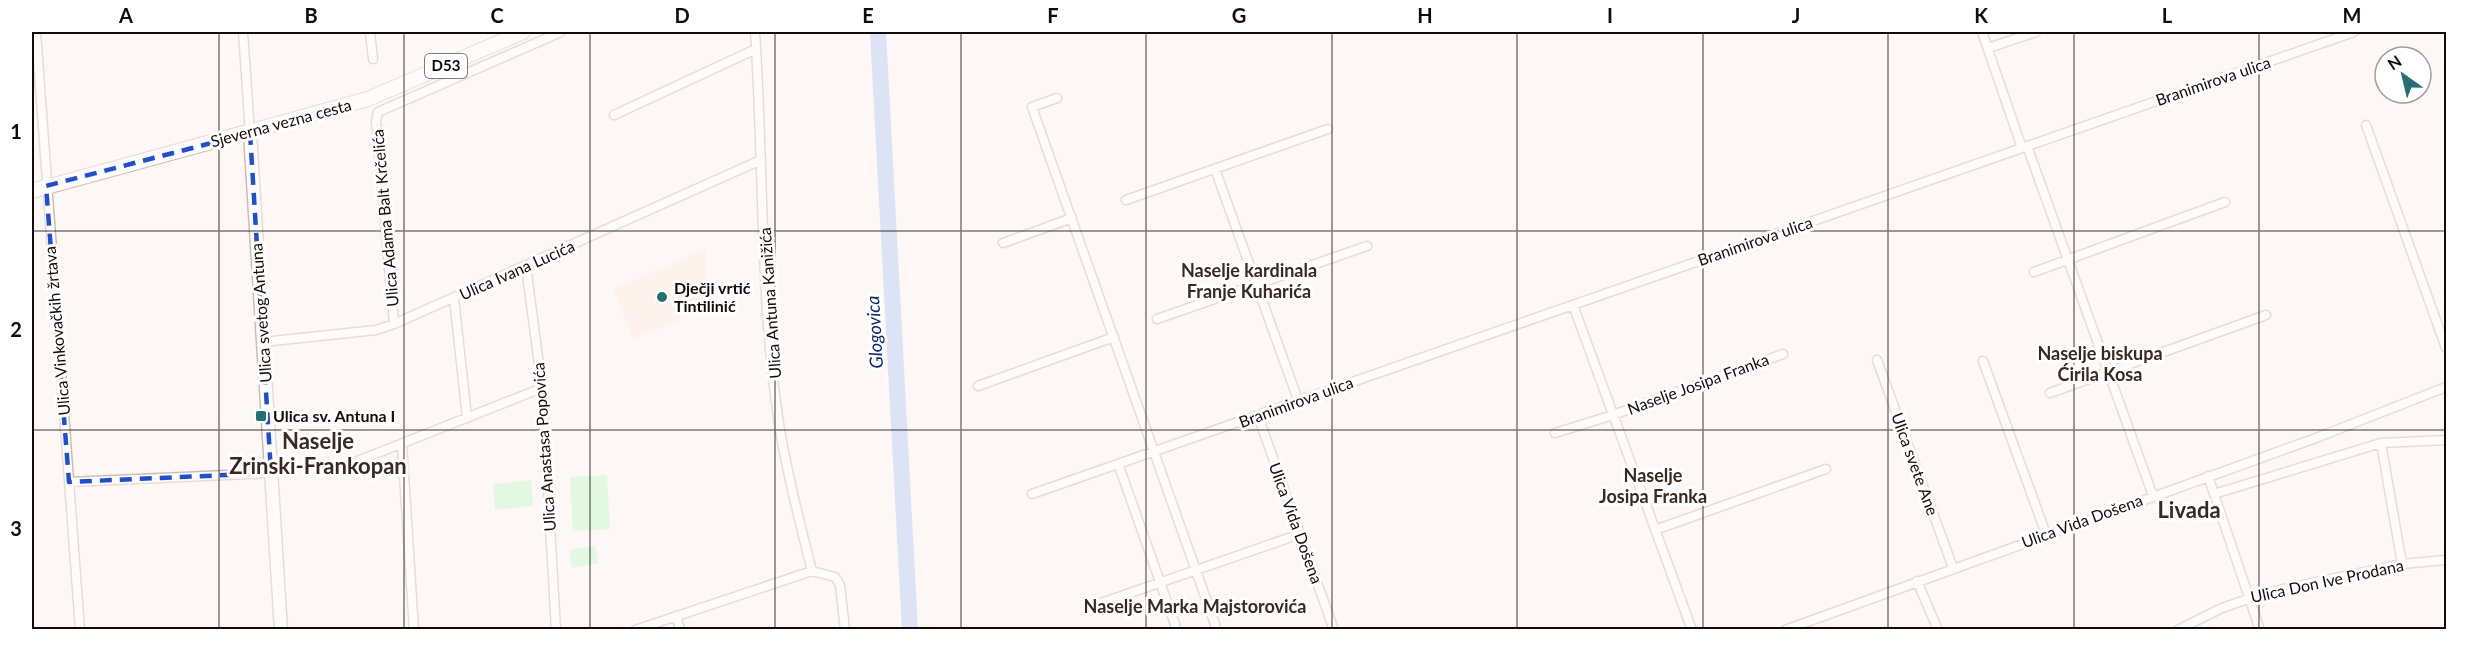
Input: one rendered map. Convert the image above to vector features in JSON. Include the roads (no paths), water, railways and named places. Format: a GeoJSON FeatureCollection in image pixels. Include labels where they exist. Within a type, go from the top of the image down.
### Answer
{"type":"FeatureCollection","features":[{"type":"Feature","properties":{"kind":"main road","name":"Sjeverna vezna cesta"},"geometry":{"type":"LineString","coordinates":[[32,191],[250,133],[394,90],[523,32]]}},
{"type":"Feature","properties":{"kind":"main road","name":"Ulica svetog Antuna"},"geometry":{"type":"LineString","coordinates":[[250,133],[281,630]]}},
{"type":"Feature","properties":{"kind":"street","name":"Ulica Vinkovačkih žrtava"},"geometry":{"type":"LineString","coordinates":[[36,32],[80,630]]}},
{"type":"Feature","properties":{"kind":"street","name":"Ulica svetog Antuna"},"geometry":{"type":"LineString","coordinates":[[243,32],[250,133]]}},
{"type":"Feature","properties":{"kind":"street"},"geometry":{"type":"LineString","coordinates":[[370,32],[373,59]]}},
{"type":"Feature","properties":{"kind":"street","name":"Ulica Adama Balt Krčelića"},"geometry":{"type":"LineString","coordinates":[[394,324],[376,121],[378,112],[561,32]]}},
{"type":"Feature","properties":{"kind":"street","name":"Ulica Antuna Kanižića"},"geometry":{"type":"LineString","coordinates":[[755,32],[771,336],[780,427],[790,489],[812,571]]}},
{"type":"Feature","properties":{"kind":"street"},"geometry":{"type":"LineString","coordinates":[[1982,32],[2152,496]]}},
{"type":"Feature","properties":{"kind":"street"},"geometry":{"type":"LineString","coordinates":[[1988,48],[2036,32]]}},
{"type":"Feature","properties":{"kind":"street","name":"Branimirova ulica"},"geometry":{"type":"LineString","coordinates":[[1032,494],[1119,466],[1298,400],[2354,32]]}},
{"type":"Feature","properties":{"kind":"street"},"geometry":{"type":"LineString","coordinates":[[614,115],[756,49]]}},
{"type":"Feature","properties":{"kind":"street"},"geometry":{"type":"LineString","coordinates":[[1057,98],[1032,107],[1217,630]]}},
{"type":"Feature","properties":{"kind":"street"},"geometry":{"type":"LineString","coordinates":[[2366,125],[2446,348]]}},
{"type":"Feature","properties":{"kind":"street"},"geometry":{"type":"LineString","coordinates":[[1126,200],[1328,129]]}},
{"type":"Feature","properties":{"kind":"street","name":"Ulica Ivana Lucića"},"geometry":{"type":"LineString","coordinates":[[263,342],[376,330],[394,324],[760,160]]}},
{"type":"Feature","properties":{"kind":"street"},"geometry":{"type":"LineString","coordinates":[[1215,169],[1298,400]]}},
{"type":"Feature","properties":{"kind":"street"},"geometry":{"type":"LineString","coordinates":[[2034,272],[2225,202]]}},
{"type":"Feature","properties":{"kind":"street"},"geometry":{"type":"LineString","coordinates":[[1003,243],[1072,218]]}},
{"type":"Feature","properties":{"kind":"street"},"geometry":{"type":"LineString","coordinates":[[1157,320],[1368,246]]}},
{"type":"Feature","properties":{"kind":"street","name":"Ulica Anastasa Popovića"},"geometry":{"type":"LineString","coordinates":[[526,266],[542,388],[556,630]]}},
{"type":"Feature","properties":{"kind":"street"},"geometry":{"type":"LineString","coordinates":[[454,298],[466,418]]}},
{"type":"Feature","properties":{"kind":"street","name":"Naselje Josipa Franka"},"geometry":{"type":"LineString","coordinates":[[1573,305],[1692,630]]}},
{"type":"Feature","properties":{"kind":"street"},"geometry":{"type":"LineString","coordinates":[[2050,393],[2266,315]]}},
{"type":"Feature","properties":{"kind":"street"},"geometry":{"type":"LineString","coordinates":[[978,386],[1114,336]]}},
{"type":"Feature","properties":{"kind":"street","name":"Naselje Josipa Franka"},"geometry":{"type":"LineString","coordinates":[[1555,433],[1613,415],[1783,354]]}},
{"type":"Feature","properties":{"kind":"street","name":"Ulica svete Ane"},"geometry":{"type":"LineString","coordinates":[[1877,360],[1953,568]]}},
{"type":"Feature","properties":{"kind":"street"},"geometry":{"type":"LineString","coordinates":[[1983,361],[2046,534]]}},
{"type":"Feature","properties":{"kind":"street","name":"Ulica Vida Došena"},"geometry":{"type":"LineString","coordinates":[[1785,630],[2316,438],[2446,387]]}},
{"type":"Feature","properties":{"kind":"street"},"geometry":{"type":"LineString","coordinates":[[355,462],[542,388]]}},
{"type":"Feature","properties":{"kind":"street","name":"Ulica Vida Došena"},"geometry":{"type":"LineString","coordinates":[[1258,416],[1334,630]]}},
{"type":"Feature","properties":{"kind":"street"},"geometry":{"type":"LineString","coordinates":[[2214,494],[2381,443],[2446,440]]}},
{"type":"Feature","properties":{"kind":"street"},"geometry":{"type":"LineString","coordinates":[[2381,443],[2402,564]]}},
{"type":"Feature","properties":{"kind":"street"},"geometry":{"type":"LineString","coordinates":[[402,444],[414,630]]}},
{"type":"Feature","properties":{"kind":"street"},"geometry":{"type":"LineString","coordinates":[[1119,466],[1177,630]]}},
{"type":"Feature","properties":{"kind":"street"},"geometry":{"type":"LineString","coordinates":[[1655,530],[1826,469]]}},
{"type":"Feature","properties":{"kind":"street"},"geometry":{"type":"LineString","coordinates":[[69,482],[271,473]]}},
{"type":"Feature","properties":{"kind":"street"},"geometry":{"type":"LineString","coordinates":[[2208,476],[2260,630]]}},
{"type":"Feature","properties":{"kind":"street"},"geometry":{"type":"LineString","coordinates":[[1101,603],[1300,534]]}},
{"type":"Feature","properties":{"kind":"street","name":"Ulica Don Ive Prodana"},"geometry":{"type":"LineString","coordinates":[[2178,630],[2249,598],[2402,564],[2446,560]]}},
{"type":"Feature","properties":{"kind":"street"},"geometry":{"type":"LineString","coordinates":[[635,630],[812,571],[835,577],[840,585],[845,630]]}},
{"type":"Feature","properties":{"kind":"street"},"geometry":{"type":"LineString","coordinates":[[1917,581],[1938,630]]}},
{"type":"Feature","properties":{"kind":"street"},"geometry":{"type":"LineString","coordinates":[[676,616],[680,630]]}},
{"type":"Feature","properties":{"kind":"waterway","name":"Glogovica"},"geometry":{"type":"LineString","coordinates":[[878,32],[910,630]]}},
{"type":"Feature","properties":{"kind":"place","name":"Dječji vrtić Tintilinić"},"geometry":{"type":"Point","coordinates":[662,297]}},
{"type":"Feature","properties":{"kind":"place","name":"Ulica sv. Antuna I"},"geometry":{"type":"Point","coordinates":[261,416]}},
{"type":"Feature","properties":{"kind":"district","name":"Naselje kardinala Franje Kuharića"},"geometry":{"type":"Point","coordinates":[1249,281]}},
{"type":"Feature","properties":{"kind":"district","name":"Naselje biskupa Ćirila Kosa"},"geometry":{"type":"Point","coordinates":[2100,364]}},
{"type":"Feature","properties":{"kind":"district","name":"Naselje Zrinski-Frankopan"},"geometry":{"type":"Point","coordinates":[318,454]}},
{"type":"Feature","properties":{"kind":"district","name":"Naselje Josipa Franka"},"geometry":{"type":"Point","coordinates":[1653,486]}},
{"type":"Feature","properties":{"kind":"district","name":"Livada"},"geometry":{"type":"Point","coordinates":[2189,510]}},
{"type":"Feature","properties":{"kind":"district","name":"Naselje Marka Majstorovića"},"geometry":{"type":"Point","coordinates":[1195,607]}}]}
